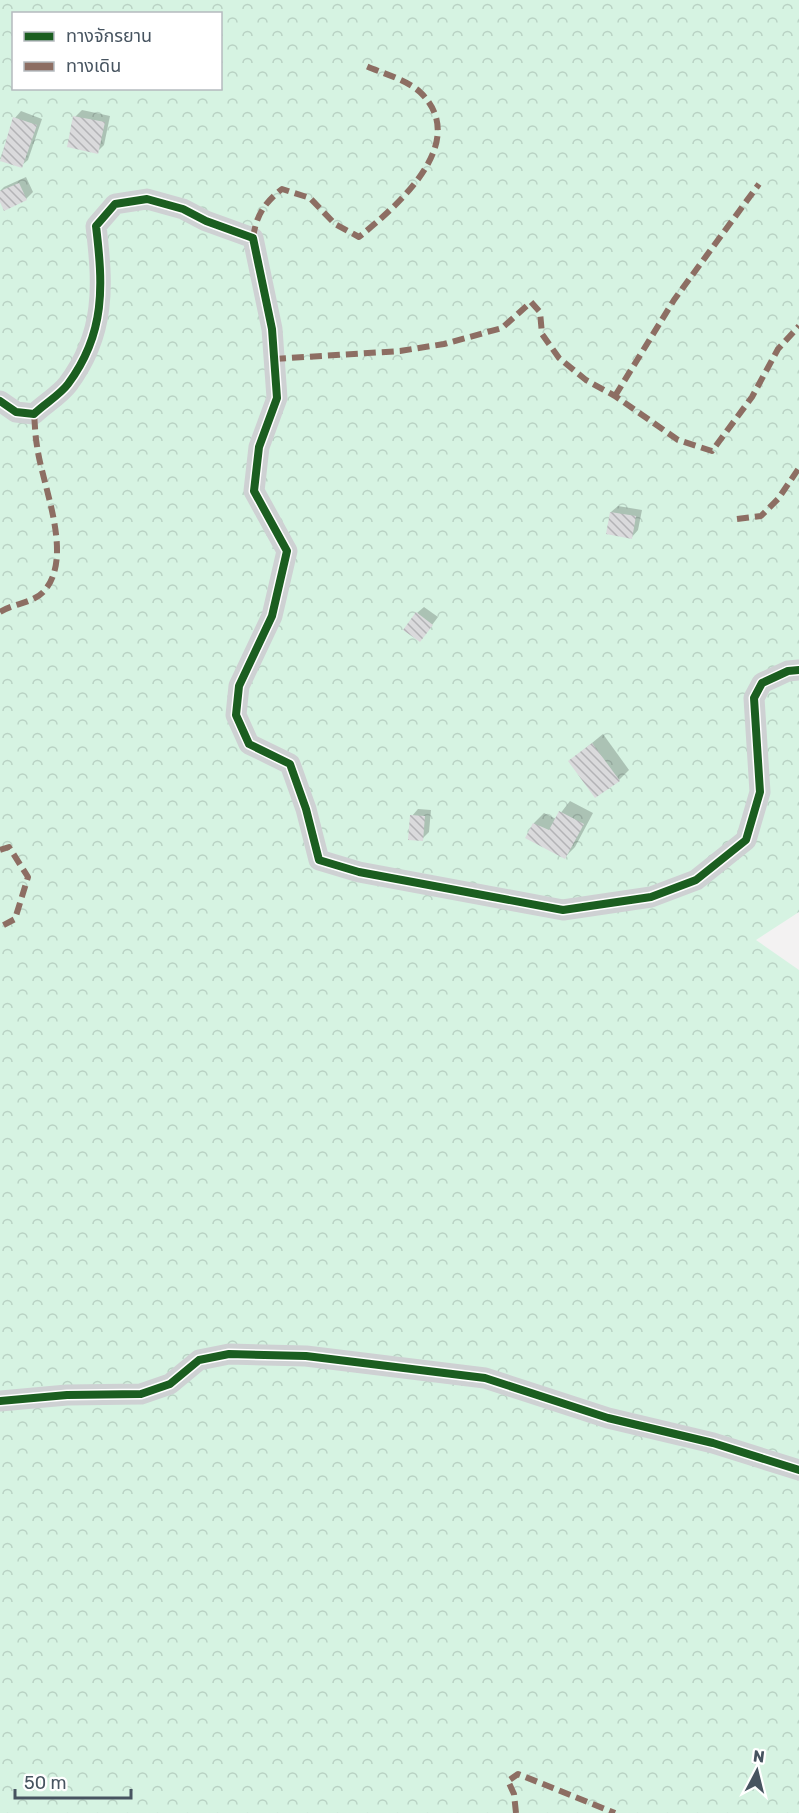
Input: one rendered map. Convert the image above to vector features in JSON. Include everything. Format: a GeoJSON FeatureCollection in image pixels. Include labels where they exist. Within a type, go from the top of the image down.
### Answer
{"type":"FeatureCollection","features":[{"type":"Feature","properties":{"kind":"street"},"geometry":{"type":"LineString","coordinates":[[0,401],[16,412],[33,414],[67,386],[81,363],[99,320],[96,226],[115,204],[147,199],[183,209],[253,238],[272,329],[277,398],[259,447],[255,491],[288,551],[272,616],[239,686],[236,715],[249,744],[290,764],[306,808],[319,860],[359,872],[563,910],[651,897],[696,880],[746,840],[760,792],[754,698],[762,683],[788,671],[799,670]]}},
{"type":"Feature","properties":{"kind":"street"},"geometry":{"type":"LineString","coordinates":[[0,1401],[67,1395],[141,1394],[170,1384],[199,1360],[229,1354],[306,1356],[485,1378],[608,1418],[713,1443],[799,1470]]}},
{"type":"Feature","properties":{"kind":"green space"},"geometry":{"type":"Polygon","coordinates":[[[0,0],[799,0],[799,912],[756,940],[799,970],[799,1813],[0,1813],[0,0]]]}},
{"type":"Feature","properties":{"kind":"building"},"geometry":{"type":"Polygon","coordinates":[[[73,116],[105,122],[98,154],[67,147],[73,116]]]}},
{"type":"Feature","properties":{"kind":"building"},"geometry":{"type":"Polygon","coordinates":[[[13,117],[37,125],[22,168],[0,161],[13,117]]]}},
{"type":"Feature","properties":{"kind":"building"},"geometry":{"type":"Polygon","coordinates":[[[19,183],[27,200],[4,211],[0,202],[0,191],[19,183]]]}},
{"type":"Feature","properties":{"kind":"building"},"geometry":{"type":"Polygon","coordinates":[[[610,512],[636,516],[632,539],[606,534],[610,512]]]}},
{"type":"Feature","properties":{"kind":"building"},"geometry":{"type":"Polygon","coordinates":[[[416,612],[433,625],[420,642],[403,630],[416,612]]]}},
{"type":"Feature","properties":{"kind":"building"},"geometry":{"type":"Polygon","coordinates":[[[592,743],[620,781],[595,798],[568,761],[592,743]]]}},
{"type":"Feature","properties":{"kind":"building"},"geometry":{"type":"Polygon","coordinates":[[[559,811],[584,824],[565,859],[525,838],[533,823],[549,830],[559,811]]]}},
{"type":"Feature","properties":{"kind":"building"},"geometry":{"type":"Polygon","coordinates":[[[410,815],[425,816],[423,841],[408,840],[410,815]]]}},
{"type":"Feature","properties":{"kind":"marked path"},"geometry":{"type":"LineString","coordinates":[[253,238],[262,210],[282,189],[310,198],[335,224],[359,237],[409,191],[423,172],[434,152],[438,131],[434,111],[415,88],[366,66]]}},
{"type":"Feature","properties":{"kind":"marked path"},"geometry":{"type":"LineString","coordinates":[[615,396],[674,300],[759,184]]}},
{"type":"Feature","properties":{"kind":"marked path"},"geometry":{"type":"LineString","coordinates":[[274,359],[400,351],[444,344],[502,328],[531,302],[540,312],[542,334],[559,358],[586,380],[615,396],[678,440],[712,451],[752,397],[778,349],[799,326]]}},
{"type":"Feature","properties":{"kind":"marked path"},"geometry":{"type":"LineString","coordinates":[[0,612],[41,594],[53,575],[57,558],[54,520],[36,442],[34,414]]}},
{"type":"Feature","properties":{"kind":"marked path"},"geometry":{"type":"LineString","coordinates":[[737,519],[761,516],[778,499],[799,468]]}},
{"type":"Feature","properties":{"kind":"marked path"},"geometry":{"type":"LineString","coordinates":[[0,850],[9,847],[28,877],[15,919],[0,927]]}},
{"type":"Feature","properties":{"kind":"marked path"},"geometry":{"type":"LineString","coordinates":[[516,1813],[514,1794],[508,1781],[518,1774],[615,1813]]}},
{"type":"Feature","properties":{"kind":"cycle path"},"geometry":{"type":"LineString","coordinates":[[0,401],[16,412],[34,414],[65,388],[80,365],[89,346],[99,308],[100,268],[96,226],[115,204],[147,199],[183,209],[206,221],[253,238],[272,329],[277,398],[259,447],[254,491],[287,551],[272,616],[239,686],[236,715],[249,744],[290,764],[306,809],[319,860],[359,872],[563,910],[651,897],[696,880],[746,840],[760,792],[754,698],[762,683],[788,671],[799,670]]}},
{"type":"Feature","properties":{"kind":"cycle path"},"geometry":{"type":"LineString","coordinates":[[0,1401],[67,1395],[141,1394],[170,1384],[199,1360],[229,1354],[306,1356],[485,1378],[608,1418],[713,1443],[799,1470]]}}]}
